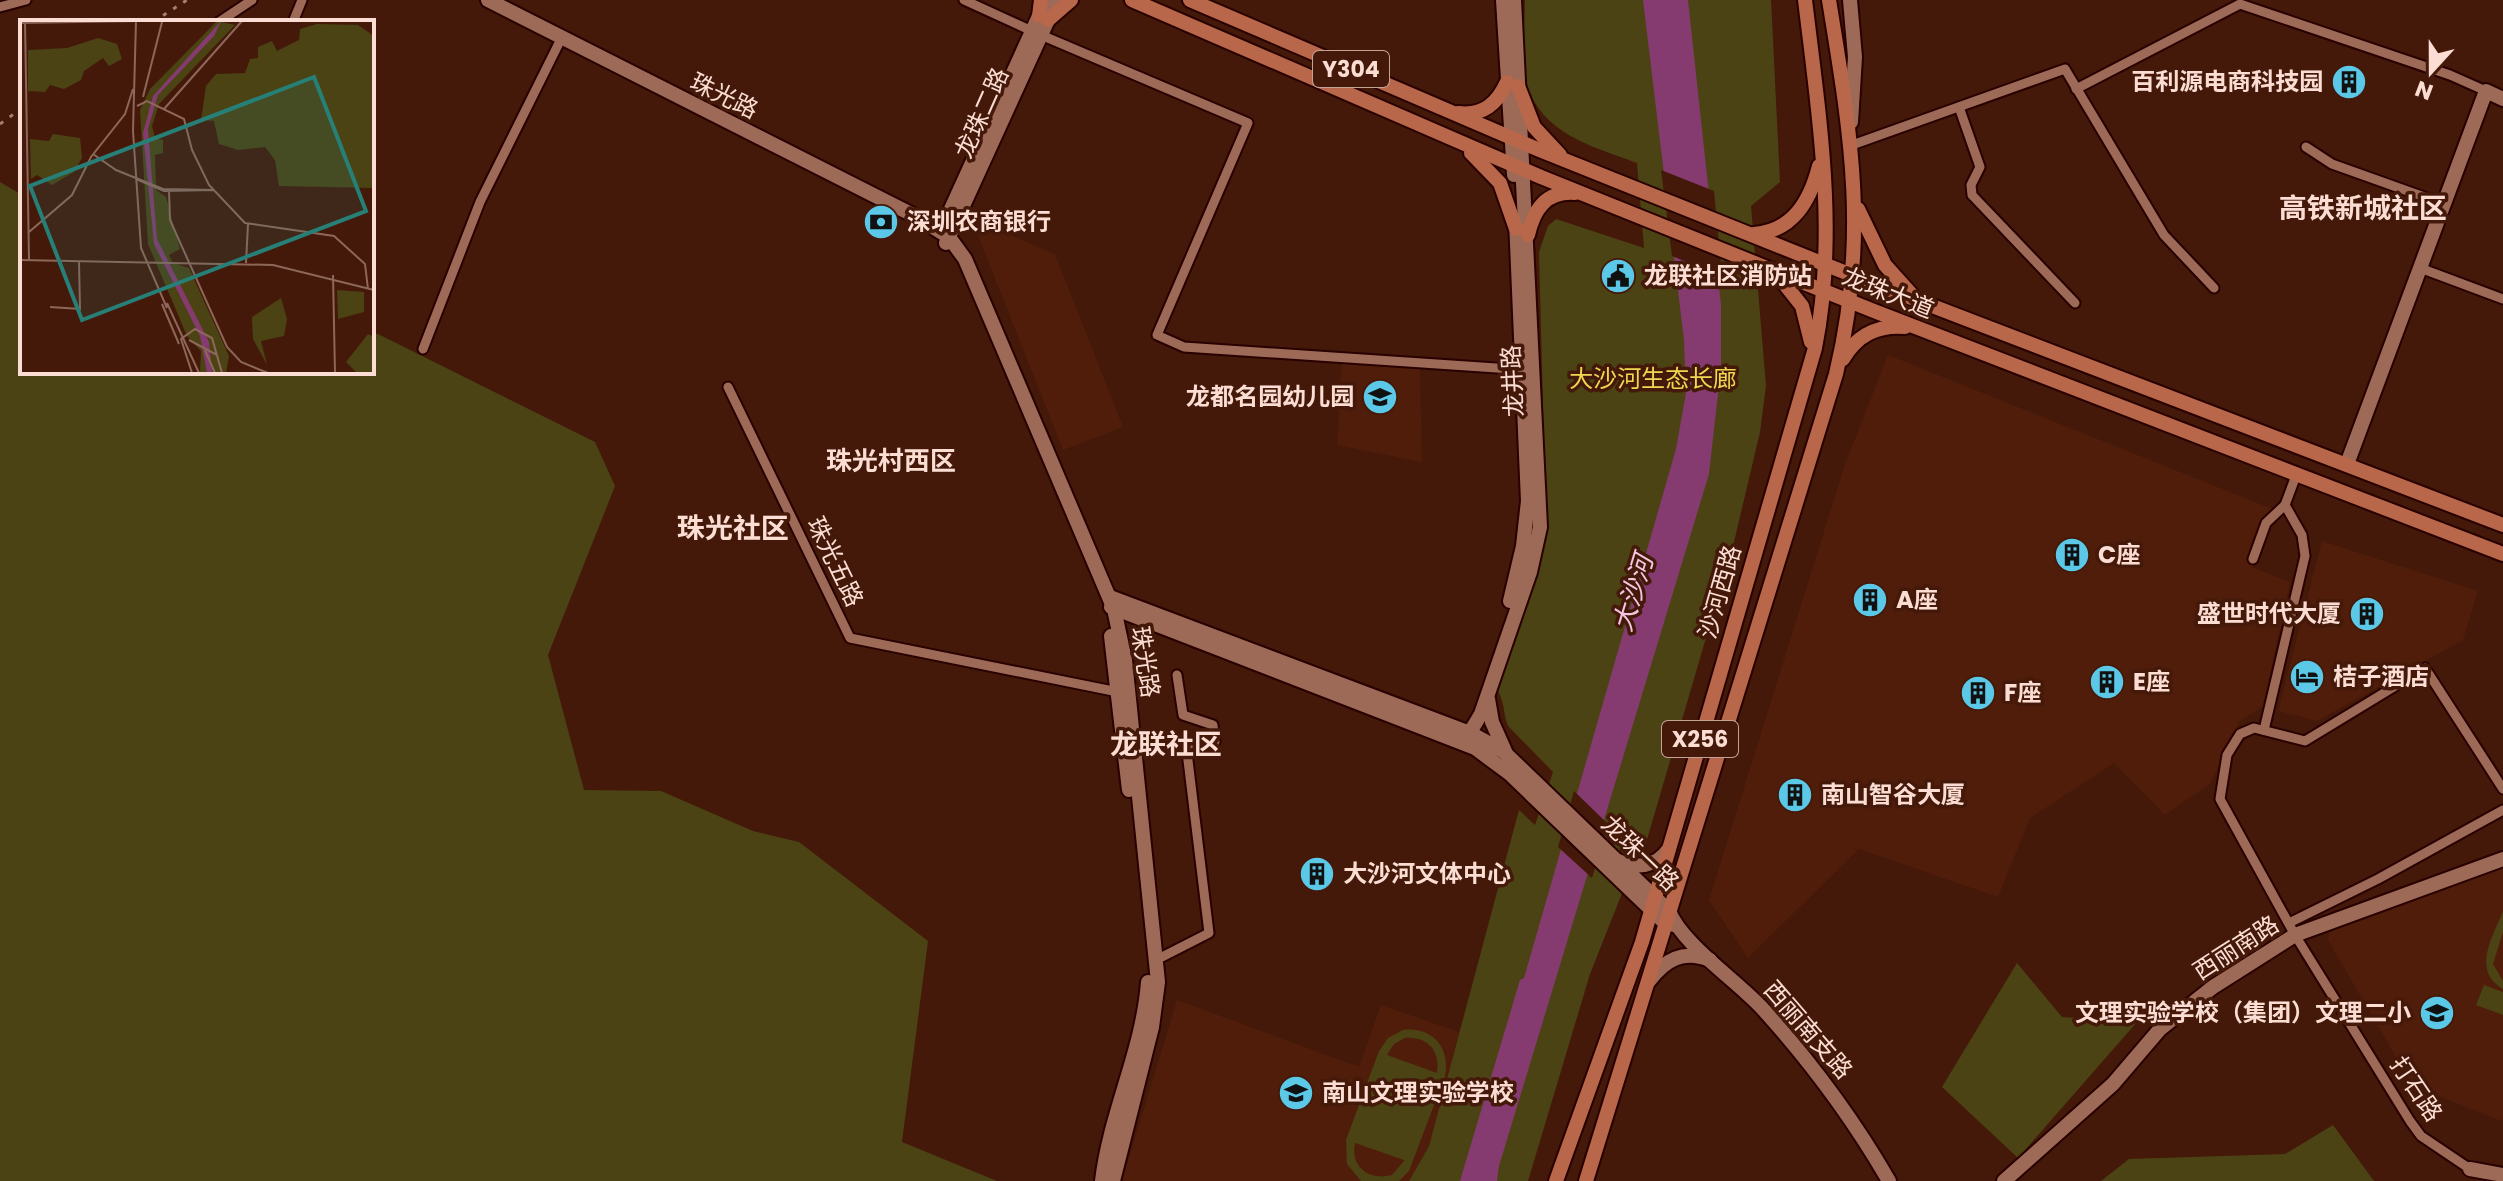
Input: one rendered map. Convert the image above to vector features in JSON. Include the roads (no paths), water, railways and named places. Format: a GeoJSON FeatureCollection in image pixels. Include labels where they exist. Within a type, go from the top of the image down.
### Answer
{"type":"FeatureCollection","features":[{"type":"Feature","properties":{"kind":"main road"},"geometry":{"type":"LineString","coordinates":[[1043,0],[1043,18]]}},
{"type":"Feature","properties":{"kind":"main road"},"geometry":{"type":"LineString","coordinates":[[1043,18],[1071,0]]}},
{"type":"Feature","properties":{"kind":"main road","name":"龙珠大道"},"geometry":{"type":"LineString","coordinates":[[1132,0],[1519,168],[1825,292],[2503,554]]}},
{"type":"Feature","properties":{"kind":"main road","name":"龙珠大道"},"geometry":{"type":"LineString","coordinates":[[1190,0],[1517,141],[1854,276],[2503,525]]}},
{"type":"Feature","properties":{"kind":"main road","name":"沙河西路"},"geometry":{"type":"LineString","coordinates":[[1556,1181],[1653,903],[1811,361],[1825,292],[1827,265],[1822,152],[1805,0]]}},
{"type":"Feature","properties":{"kind":"main road","name":"沙河西路"},"geometry":{"type":"LineString","coordinates":[[1586,1181],[1644,988],[1670,920],[1836,374],[1852,302],[1852,145],[1829,0]]}},
{"type":"Feature","properties":{"kind":"main road"},"geometry":{"type":"LineString","coordinates":[[1450,112],[1481,112],[1495,103],[1512,84],[1534,127],[1570,162]]}},
{"type":"Feature","properties":{"kind":"main road"},"geometry":{"type":"LineString","coordinates":[[1440,134],[1491,170],[1522,232]]}},
{"type":"Feature","properties":{"kind":"main road"},"geometry":{"type":"LineString","coordinates":[[1749,234],[1772,231],[1798,214],[1813,185],[1822,152]]}},
{"type":"Feature","properties":{"kind":"main road"},"geometry":{"type":"LineString","coordinates":[[1854,191],[1861,217],[1885,265],[1922,303]]}},
{"type":"Feature","properties":{"kind":"main road"},"geometry":{"type":"LineString","coordinates":[[1522,232],[1541,203],[1559,194],[1583,194]]}},
{"type":"Feature","properties":{"kind":"main road"},"geometry":{"type":"LineString","coordinates":[[1769,269],[1783,280],[1802,306],[1810,330],[1811,361]]}},
{"type":"Feature","properties":{"kind":"main road","name":"X256"},"geometry":{"type":"LineString","coordinates":[[1836,374],[1850,348],[1872,330],[1895,326],[1926,332]]}},
{"type":"Feature","properties":{"kind":"street"},"geometry":{"type":"LineString","coordinates":[[0,7],[26,0]]}},
{"type":"Feature","properties":{"kind":"street"},"geometry":{"type":"LineString","coordinates":[[222,20],[252,0]]}},
{"type":"Feature","properties":{"kind":"street"},"geometry":{"type":"LineString","coordinates":[[294,20],[302,0]]}},
{"type":"Feature","properties":{"kind":"street","name":"珠光路"},"geometry":{"type":"LineString","coordinates":[[488,0],[946,237],[965,259],[1109,603],[1125,660],[1158,959],[1152,1027],[1113,1181]]}},
{"type":"Feature","properties":{"kind":"street"},"geometry":{"type":"LineString","coordinates":[[964,0],[1248,123],[1157,335],[1184,347],[1528,370]]}},
{"type":"Feature","properties":{"kind":"street","name":"龙珠二路"},"geometry":{"type":"LineString","coordinates":[[946,237],[1043,18],[1057,0]]}},
{"type":"Feature","properties":{"kind":"street","name":"龙井路"},"geometry":{"type":"LineString","coordinates":[[1460,733],[1479,718],[1530,572],[1540,527],[1528,370],[1519,168],[1503,0]]}},
{"type":"Feature","properties":{"kind":"street","name":"龙井路"},"geometry":{"type":"LineString","coordinates":[[1512,84],[1514,0]]}},
{"type":"Feature","properties":{"kind":"street"},"geometry":{"type":"LineString","coordinates":[[1850,0],[1855,57],[1850,127]]}},
{"type":"Feature","properties":{"kind":"street"},"geometry":{"type":"LineString","coordinates":[[2076,89],[2240,4],[2450,75],[2503,99]]}},
{"type":"Feature","properties":{"kind":"street"},"geometry":{"type":"LineString","coordinates":[[423,349],[480,202],[561,39]]}},
{"type":"Feature","properties":{"kind":"street"},"geometry":{"type":"LineString","coordinates":[[1852,145],[2065,69],[2164,235],[2214,288]]}},
{"type":"Feature","properties":{"kind":"street"},"geometry":{"type":"LineString","coordinates":[[2347,464],[2486,91]]}},
{"type":"Feature","properties":{"kind":"street"},"geometry":{"type":"LineString","coordinates":[[1959,107],[1980,167],[1971,185],[1972,195],[2075,303]]}},
{"type":"Feature","properties":{"kind":"street"},"geometry":{"type":"LineString","coordinates":[[2306,147],[2332,164],[2444,204]]}},
{"type":"Feature","properties":{"kind":"street"},"geometry":{"type":"LineString","coordinates":[[2420,268],[2503,299]]}},
{"type":"Feature","properties":{"kind":"street","name":"龙井路"},"geometry":{"type":"LineString","coordinates":[[1460,733],[1473,706],[1515,585],[1523,546],[1528,501],[1528,370]]}},
{"type":"Feature","properties":{"kind":"street","name":"珠光五路"},"geometry":{"type":"LineString","coordinates":[[728,387],[850,638],[1118,692]]}},
{"type":"Feature","properties":{"kind":"street"},"geometry":{"type":"LineString","coordinates":[[2253,559],[2266,523],[2285,505],[2297,473]]}},
{"type":"Feature","properties":{"kind":"street"},"geometry":{"type":"LineString","coordinates":[[2285,505],[2302,535],[2305,556],[2264,730],[2305,741],[2425,668],[2503,789]]}},
{"type":"Feature","properties":{"kind":"street","name":"珠光路"},"geometry":{"type":"LineString","coordinates":[[1102,1181],[1108,1143],[1142,1023],[1149,974],[1109,603]]}},
{"type":"Feature","properties":{"kind":"street","name":"龙珠一路"},"geometry":{"type":"LineString","coordinates":[[1109,603],[1460,733],[1510,757],[1614,859],[1653,903]]}},
{"type":"Feature","properties":{"kind":"street"},"geometry":{"type":"LineString","coordinates":[[1158,959],[1209,933],[1186,744],[1215,742],[1213,725],[1183,715],[1177,675]]}},
{"type":"Feature","properties":{"kind":"street"},"geometry":{"type":"LineString","coordinates":[[1488,691],[1492,722],[1510,757]]}},
{"type":"Feature","properties":{"kind":"street","name":"打石路"},"geometry":{"type":"LineString","coordinates":[[2264,730],[2247,730],[2231,745],[2220,799],[2292,929],[2421,1136],[2470,1169]]}},
{"type":"Feature","properties":{"kind":"street","name":"龙珠一路"},"geometry":{"type":"LineString","coordinates":[[1460,733],[1502,767],[1670,920]]}},
{"type":"Feature","properties":{"kind":"street"},"geometry":{"type":"LineString","coordinates":[[2292,929],[2503,810]]}},
{"type":"Feature","properties":{"kind":"street"},"geometry":{"type":"LineString","coordinates":[[1614,859],[1642,866],[1659,860],[1668,850]]}},
{"type":"Feature","properties":{"kind":"street","name":"西丽南路"},"geometry":{"type":"LineString","coordinates":[[2004,1181],[2113,1084],[2160,1029],[2292,929],[2503,859]]}},
{"type":"Feature","properties":{"kind":"street","name":"西丽南支路"},"geometry":{"type":"LineString","coordinates":[[1670,920],[1758,1005],[1836,1095],[1889,1181]]}},
{"type":"Feature","properties":{"kind":"street"},"geometry":{"type":"LineString","coordinates":[[1644,988],[1659,969],[1675,957],[1693,955],[1714,962]]}},
{"type":"Feature","properties":{"kind":"street"},"geometry":{"type":"LineString","coordinates":[[2470,1169],[2503,1175]]}},
{"type":"Feature","properties":{"kind":"street"},"geometry":{"type":"LineString","coordinates":[[2470,1169],[2484,1181]]}},
{"type":"Feature","properties":{"kind":"railway"},"geometry":{"type":"LineString","coordinates":[[156,20],[187,0]]}},
{"type":"Feature","properties":{"kind":"railway"},"geometry":{"type":"LineString","coordinates":[[0,124],[20,109]]}},
{"type":"Feature","properties":{"kind":"place","name":"百利源电商科技园"},"geometry":{"type":"Point","coordinates":[2349,82]}},
{"type":"Feature","properties":{"kind":"place","name":"深圳农商银行"},"geometry":{"type":"Point","coordinates":[881,222]}},
{"type":"Feature","properties":{"kind":"place","name":"龙联社区消防站"},"geometry":{"type":"Point","coordinates":[1618,276]}},
{"type":"Feature","properties":{"kind":"place","name":"龙都名园幼儿园"},"geometry":{"type":"Point","coordinates":[1380,397]}},
{"type":"Feature","properties":{"kind":"place","name":"C座"},"geometry":{"type":"Point","coordinates":[2072,555]}},
{"type":"Feature","properties":{"kind":"place","name":"A座"},"geometry":{"type":"Point","coordinates":[1870,600]}},
{"type":"Feature","properties":{"kind":"place","name":"盛世时代大厦"},"geometry":{"type":"Point","coordinates":[2367,614]}},
{"type":"Feature","properties":{"kind":"place","name":"桔子酒店"},"geometry":{"type":"Point","coordinates":[2307,677]}},
{"type":"Feature","properties":{"kind":"place","name":"E座"},"geometry":{"type":"Point","coordinates":[2107,682]}},
{"type":"Feature","properties":{"kind":"place","name":"F座"},"geometry":{"type":"Point","coordinates":[1978,693]}},
{"type":"Feature","properties":{"kind":"place","name":"南山智谷大厦"},"geometry":{"type":"Point","coordinates":[1795,795]}},
{"type":"Feature","properties":{"kind":"place","name":"大沙河文体中心"},"geometry":{"type":"Point","coordinates":[1317,874]}},
{"type":"Feature","properties":{"kind":"place","name":"文理实验学校（集团）文理二小"},"geometry":{"type":"Point","coordinates":[2437,1013]}},
{"type":"Feature","properties":{"kind":"place","name":"南山文理实验学校"},"geometry":{"type":"Point","coordinates":[1296,1093]}},
{"type":"Feature","properties":{"kind":"district","name":"高铁新城社区"},"geometry":{"type":"Point","coordinates":[2363,208]}},
{"type":"Feature","properties":{"kind":"district","name":"珠光村西区"},"geometry":{"type":"Point","coordinates":[891,461]}},
{"type":"Feature","properties":{"kind":"district","name":"珠光社区"},"geometry":{"type":"Point","coordinates":[733,528]}},
{"type":"Feature","properties":{"kind":"district","name":"龙联社区"},"geometry":{"type":"Point","coordinates":[1166,744]}},
{"type":"Feature","properties":{"kind":"park label","name":"大沙河生态长廊"},"geometry":{"type":"Point","coordinates":[1653,379]}},
{"type":"Feature","properties":{"kind":"water label","name":"大沙河"},"geometry":{"type":"Point","coordinates":[1633,593]}}]}
